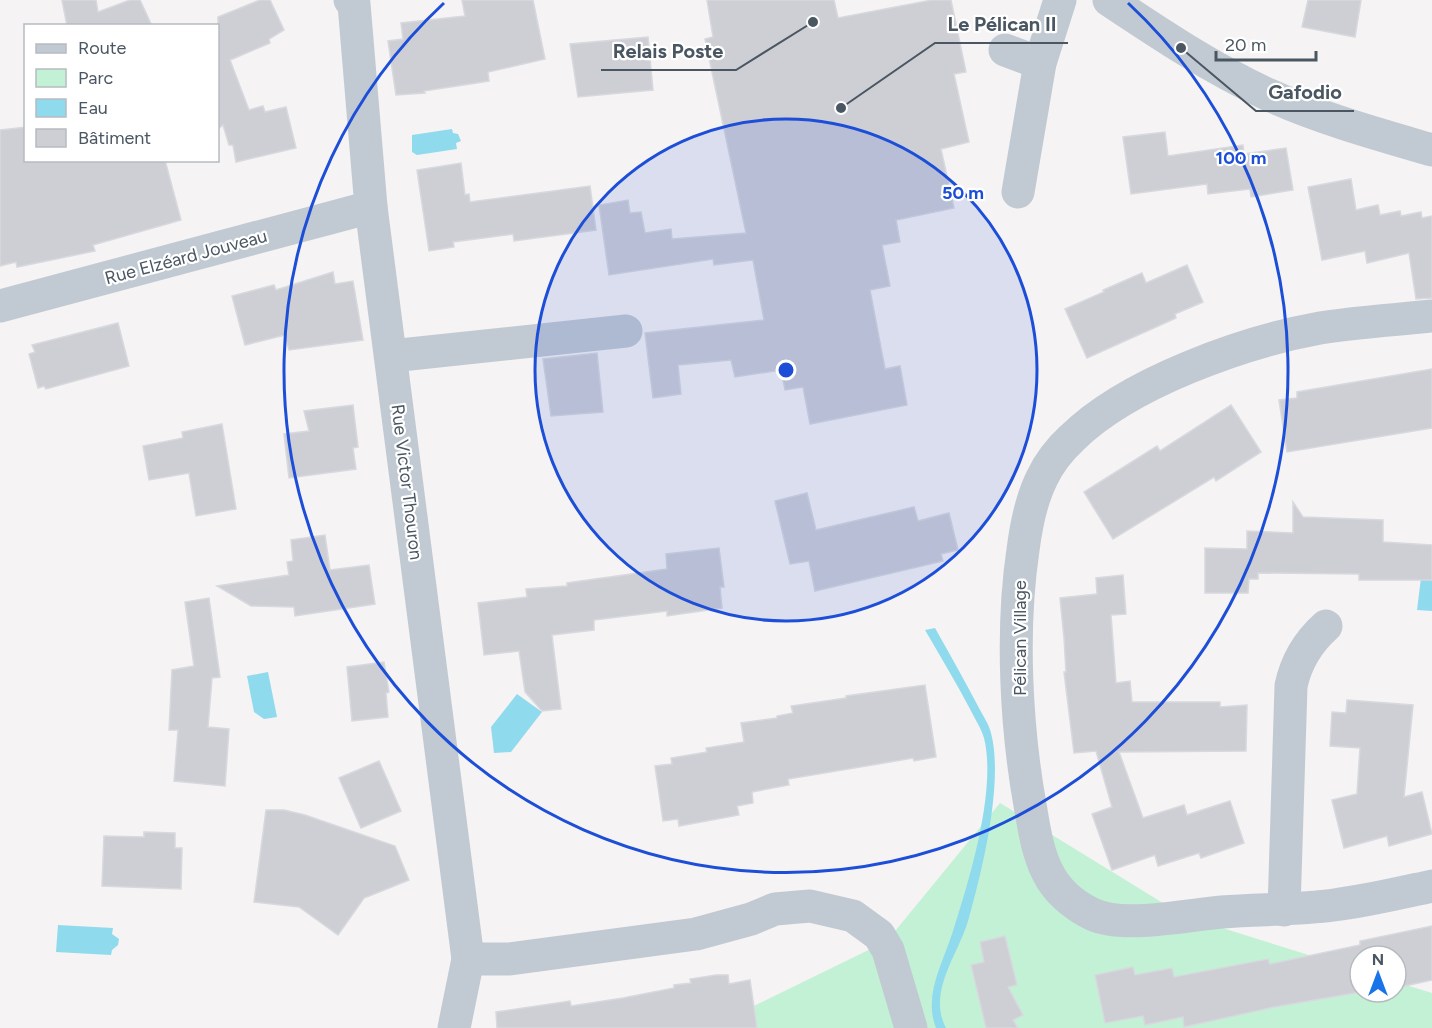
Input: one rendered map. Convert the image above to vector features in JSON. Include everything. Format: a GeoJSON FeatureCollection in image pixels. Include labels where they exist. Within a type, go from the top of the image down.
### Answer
{"type":"FeatureCollection","features":[{"type":"Feature","properties":{"kind":"street"},"geometry":{"type":"LineString","coordinates":[[1018,192],[1040,63],[1060,0]]}},
{"type":"Feature","properties":{"kind":"street"},"geometry":{"type":"LineString","coordinates":[[1109,0],[1180,48],[1268,95],[1324,116],[1432,150]]}},
{"type":"Feature","properties":{"kind":"street","name":"Rue Victor Thouron"},"geometry":{"type":"LineString","coordinates":[[355,1],[371,207],[468,959],[454,1028]]}},
{"type":"Feature","properties":{"kind":"street"},"geometry":{"type":"LineString","coordinates":[[1005,50],[1040,63]]}},
{"type":"Feature","properties":{"kind":"street","name":"Rue Elzéard Jouveau"},"geometry":{"type":"LineString","coordinates":[[0,306],[371,207]]}},
{"type":"Feature","properties":{"kind":"street","name":"Pélican Village"},"geometry":{"type":"LineString","coordinates":[[1432,316],[1322,328],[1281,336],[1243,347],[1201,363],[1122,399],[1091,419],[1052,460],[1041,478],[1026,526],[1020,567],[1016,630],[1021,738],[1038,848],[1047,871],[1057,887],[1081,908],[1095,916],[1114,920],[1155,919],[1221,912],[1284,910],[1336,905],[1432,886]]}},
{"type":"Feature","properties":{"kind":"street"},"geometry":{"type":"LineString","coordinates":[[390,356],[626,331]]}},
{"type":"Feature","properties":{"kind":"street"},"geometry":{"type":"LineString","coordinates":[[1284,910],[1291,687],[1301,656],[1315,636],[1326,626]]}},
{"type":"Feature","properties":{"kind":"street"},"geometry":{"type":"LineString","coordinates":[[468,959],[510,959],[696,934],[751,919],[775,909],[810,906],[853,916],[879,935],[888,950],[911,1028]]}},
{"type":"Feature","properties":{"kind":"green space"},"geometry":{"type":"Polygon","coordinates":[[[1000,803],[1184,916],[1348,967],[1348,1004],[1408,1004],[1408,986],[1432,993],[1432,1028],[709,1028],[887,941],[1000,803]]]}},
{"type":"Feature","properties":{"kind":"water"},"geometry":{"type":"Polygon","coordinates":[[[452,129],[461,141],[456,143],[457,149],[417,155],[412,152],[412,135],[452,129]]]}},
{"type":"Feature","properties":{"kind":"water"},"geometry":{"type":"Polygon","coordinates":[[[1421,578],[1432,580],[1432,611],[1417,610],[1421,578]]]}},
{"type":"Feature","properties":{"kind":"water"},"geometry":{"type":"Polygon","coordinates":[[[935,628],[987,723],[991,733],[995,776],[990,827],[979,878],[968,921],[942,987],[941,1014],[946,1028],[936,1028],[933,1016],[933,991],[973,862],[984,809],[987,759],[980,727],[925,630],[935,628]]]}},
{"type":"Feature","properties":{"kind":"water"},"geometry":{"type":"Polygon","coordinates":[[[268,672],[277,717],[264,719],[254,712],[247,676],[268,672]]]}},
{"type":"Feature","properties":{"kind":"water"},"geometry":{"type":"Polygon","coordinates":[[[517,694],[542,712],[511,752],[494,753],[491,727],[517,694]]]}},
{"type":"Feature","properties":{"kind":"water"},"geometry":{"type":"Polygon","coordinates":[[[58,925],[113,928],[112,934],[119,939],[118,945],[112,950],[111,955],[56,952],[58,925]]]}},
{"type":"Feature","properties":{"kind":"building"},"geometry":{"type":"Polygon","coordinates":[[[62,0],[96,0],[98,12],[130,0],[140,0],[151,24],[67,24],[62,0]]]}},
{"type":"Feature","properties":{"kind":"building"},"geometry":{"type":"Polygon","coordinates":[[[260,0],[270,0],[284,30],[269,39],[270,43],[230,60],[249,110],[263,106],[265,112],[286,107],[296,148],[236,162],[233,145],[229,145],[223,125],[219,128],[218,17],[260,0]]]}},
{"type":"Feature","properties":{"kind":"building"},"geometry":{"type":"Polygon","coordinates":[[[462,0],[533,0],[545,59],[488,72],[489,81],[424,91],[425,93],[396,95],[388,41],[403,39],[401,23],[465,16],[462,0]]]}},
{"type":"Feature","properties":{"kind":"building"},"geometry":{"type":"Polygon","coordinates":[[[707,0],[834,0],[838,18],[932,0],[951,0],[966,72],[954,74],[969,142],[941,149],[954,208],[896,220],[900,242],[882,245],[890,286],[870,290],[885,369],[900,366],[907,405],[810,424],[803,387],[785,390],[781,370],[735,377],[731,360],[678,365],[681,394],[653,398],[645,333],[764,320],[753,260],[714,265],[713,259],[609,275],[599,205],[628,200],[630,213],[641,212],[645,233],[671,229],[672,239],[746,233],[705,39],[713,37],[707,0]]]}},
{"type":"Feature","properties":{"kind":"building"},"geometry":{"type":"Polygon","coordinates":[[[1308,0],[1361,0],[1355,37],[1302,27],[1308,0]]]}},
{"type":"Feature","properties":{"kind":"building"},"geometry":{"type":"Polygon","coordinates":[[[648,37],[653,90],[578,97],[570,44],[648,37]]]}},
{"type":"Feature","properties":{"kind":"building"},"geometry":{"type":"Polygon","coordinates":[[[24,127],[24,162],[166,162],[181,220],[93,245],[95,251],[17,267],[16,262],[0,266],[0,130],[24,127]]]}},
{"type":"Feature","properties":{"kind":"building"},"geometry":{"type":"Polygon","coordinates":[[[1165,132],[1168,156],[1243,145],[1244,154],[1286,148],[1293,190],[1251,197],[1250,189],[1208,194],[1207,184],[1131,194],[1123,137],[1165,132]]]}},
{"type":"Feature","properties":{"kind":"building"},"geometry":{"type":"Polygon","coordinates":[[[461,163],[465,195],[469,194],[470,202],[590,186],[596,230],[514,241],[513,234],[453,242],[454,247],[429,251],[417,170],[461,163]]]}},
{"type":"Feature","properties":{"kind":"building"},"geometry":{"type":"Polygon","coordinates":[[[1351,179],[1356,210],[1378,205],[1380,215],[1400,211],[1401,216],[1421,212],[1422,218],[1432,216],[1432,298],[1416,299],[1409,253],[1367,263],[1365,251],[1322,260],[1308,187],[1351,179]]]}},
{"type":"Feature","properties":{"kind":"building"},"geometry":{"type":"Polygon","coordinates":[[[1187,265],[1203,302],[1175,314],[1176,318],[1087,358],[1065,309],[1142,273],[1146,283],[1187,265]]]}},
{"type":"Feature","properties":{"kind":"building"},"geometry":{"type":"Polygon","coordinates":[[[333,272],[335,284],[353,281],[363,340],[289,350],[285,335],[245,345],[232,296],[274,285],[276,290],[333,272]]]}},
{"type":"Feature","properties":{"kind":"building"},"geometry":{"type":"Polygon","coordinates":[[[118,323],[129,366],[46,389],[44,386],[38,388],[29,354],[35,352],[32,345],[118,323]]]}},
{"type":"Feature","properties":{"kind":"building"},"geometry":{"type":"Polygon","coordinates":[[[597,353],[603,412],[551,416],[543,359],[597,353]]]}},
{"type":"Feature","properties":{"kind":"building"},"geometry":{"type":"Polygon","coordinates":[[[1432,369],[1432,428],[1287,452],[1279,400],[1297,398],[1297,392],[1432,369]]]}},
{"type":"Feature","properties":{"kind":"building"},"geometry":{"type":"Polygon","coordinates":[[[353,405],[358,447],[353,448],[356,469],[289,478],[284,434],[309,431],[304,411],[353,405]]]}},
{"type":"Feature","properties":{"kind":"building"},"geometry":{"type":"Polygon","coordinates":[[[1231,405],[1261,452],[1216,481],[1214,477],[1113,539],[1084,492],[1157,446],[1160,451],[1231,405]]]}},
{"type":"Feature","properties":{"kind":"building"},"geometry":{"type":"Polygon","coordinates":[[[222,424],[236,509],[196,516],[189,473],[149,480],[143,446],[183,438],[182,432],[222,424]]]}},
{"type":"Feature","properties":{"kind":"building"},"geometry":{"type":"Polygon","coordinates":[[[807,493],[816,530],[914,507],[918,521],[949,513],[958,550],[941,554],[943,561],[815,591],[809,561],[790,564],[775,501],[807,493]]]}},
{"type":"Feature","properties":{"kind":"building"},"geometry":{"type":"Polygon","coordinates":[[[1293,502],[1303,517],[1383,520],[1383,542],[1432,545],[1432,580],[1359,580],[1359,574],[1258,573],[1258,579],[1249,579],[1248,593],[1205,593],[1205,548],[1247,549],[1247,531],[1293,533],[1293,502]]]}},
{"type":"Feature","properties":{"kind":"building"},"geometry":{"type":"Polygon","coordinates":[[[325,535],[330,570],[369,565],[375,604],[295,616],[294,607],[251,606],[217,586],[289,575],[287,562],[293,561],[291,540],[325,535]]]}},
{"type":"Feature","properties":{"kind":"building"},"geometry":{"type":"Polygon","coordinates":[[[719,548],[724,587],[720,587],[722,608],[667,616],[667,611],[594,620],[594,630],[552,635],[561,709],[542,711],[525,692],[519,651],[484,655],[478,603],[527,597],[526,589],[567,586],[567,583],[667,569],[666,554],[719,548]]]}},
{"type":"Feature","properties":{"kind":"building"},"geometry":{"type":"Polygon","coordinates":[[[1123,575],[1126,614],[1111,615],[1116,683],[1130,681],[1132,702],[1220,702],[1220,707],[1247,705],[1246,751],[1119,752],[1143,818],[1184,805],[1187,815],[1230,801],[1244,843],[1201,858],[1199,853],[1158,866],[1155,855],[1112,870],[1092,814],[1112,807],[1096,751],[1074,753],[1064,672],[1066,672],[1060,598],[1097,594],[1096,578],[1123,575]]]}},
{"type":"Feature","properties":{"kind":"building"},"geometry":{"type":"Polygon","coordinates":[[[209,598],[220,677],[212,678],[208,727],[229,729],[225,786],[174,781],[178,730],[169,730],[172,670],[194,666],[185,602],[209,598]]]}},
{"type":"Feature","properties":{"kind":"building"},"geometry":{"type":"Polygon","coordinates":[[[384,662],[389,692],[386,693],[388,717],[352,721],[347,667],[384,662]]]}},
{"type":"Feature","properties":{"kind":"building"},"geometry":{"type":"Polygon","coordinates":[[[925,685],[936,757],[914,761],[913,758],[788,779],[789,785],[752,792],[753,803],[737,806],[739,815],[679,826],[678,819],[663,821],[655,766],[672,764],[671,758],[707,752],[706,748],[744,742],[741,723],[777,718],[777,716],[793,713],[791,706],[925,685]]]}},
{"type":"Feature","properties":{"kind":"building"},"geometry":{"type":"Polygon","coordinates":[[[1347,700],[1413,705],[1404,797],[1422,792],[1432,834],[1389,846],[1387,836],[1344,848],[1332,800],[1357,794],[1360,748],[1330,746],[1332,712],[1346,713],[1347,700]]]}},
{"type":"Feature","properties":{"kind":"building"},"geometry":{"type":"Polygon","coordinates":[[[379,761],[401,811],[361,828],[339,778],[379,761]]]}},
{"type":"Feature","properties":{"kind":"building"},"geometry":{"type":"Polygon","coordinates":[[[266,810],[284,810],[305,815],[395,846],[409,880],[364,898],[338,935],[299,907],[254,902],[266,810]]]}},
{"type":"Feature","properties":{"kind":"building"},"geometry":{"type":"Polygon","coordinates":[[[144,832],[175,833],[175,848],[182,848],[181,889],[102,886],[104,836],[144,837],[144,832]]]}},
{"type":"Feature","properties":{"kind":"building"},"geometry":{"type":"Polygon","coordinates":[[[1432,926],[1432,980],[1408,985],[1408,944],[1360,944],[1360,941],[1432,926]]]}},
{"type":"Feature","properties":{"kind":"building"},"geometry":{"type":"Polygon","coordinates":[[[1005,936],[1017,985],[1008,987],[1023,1015],[1013,1020],[1018,1028],[986,1028],[971,965],[984,962],[980,942],[1005,936]]]}},
{"type":"Feature","properties":{"kind":"building"},"geometry":{"type":"Polygon","coordinates":[[[1348,948],[1348,994],[1274,1007],[1184,1027],[1183,1017],[1145,1025],[1143,1016],[1105,1023],[1095,975],[1133,967],[1135,975],[1172,968],[1174,977],[1268,959],[1270,964],[1348,948]]]}},
{"type":"Feature","properties":{"kind":"building"},"geometry":{"type":"Polygon","coordinates":[[[728,975],[729,984],[750,980],[757,1028],[497,1028],[496,1012],[570,1001],[571,1006],[623,998],[674,988],[674,985],[691,983],[690,979],[728,975]]]}},
{"type":"Feature","properties":{"kind":"place","name":"Relais Poste"},"geometry":{"type":"Point","coordinates":[813,22]}},
{"type":"Feature","properties":{"kind":"place","name":"Gafodio"},"geometry":{"type":"Point","coordinates":[1181,48]}},
{"type":"Feature","properties":{"kind":"place","name":"Le Pélican II"},"geometry":{"type":"Point","coordinates":[841,108]}}]}
